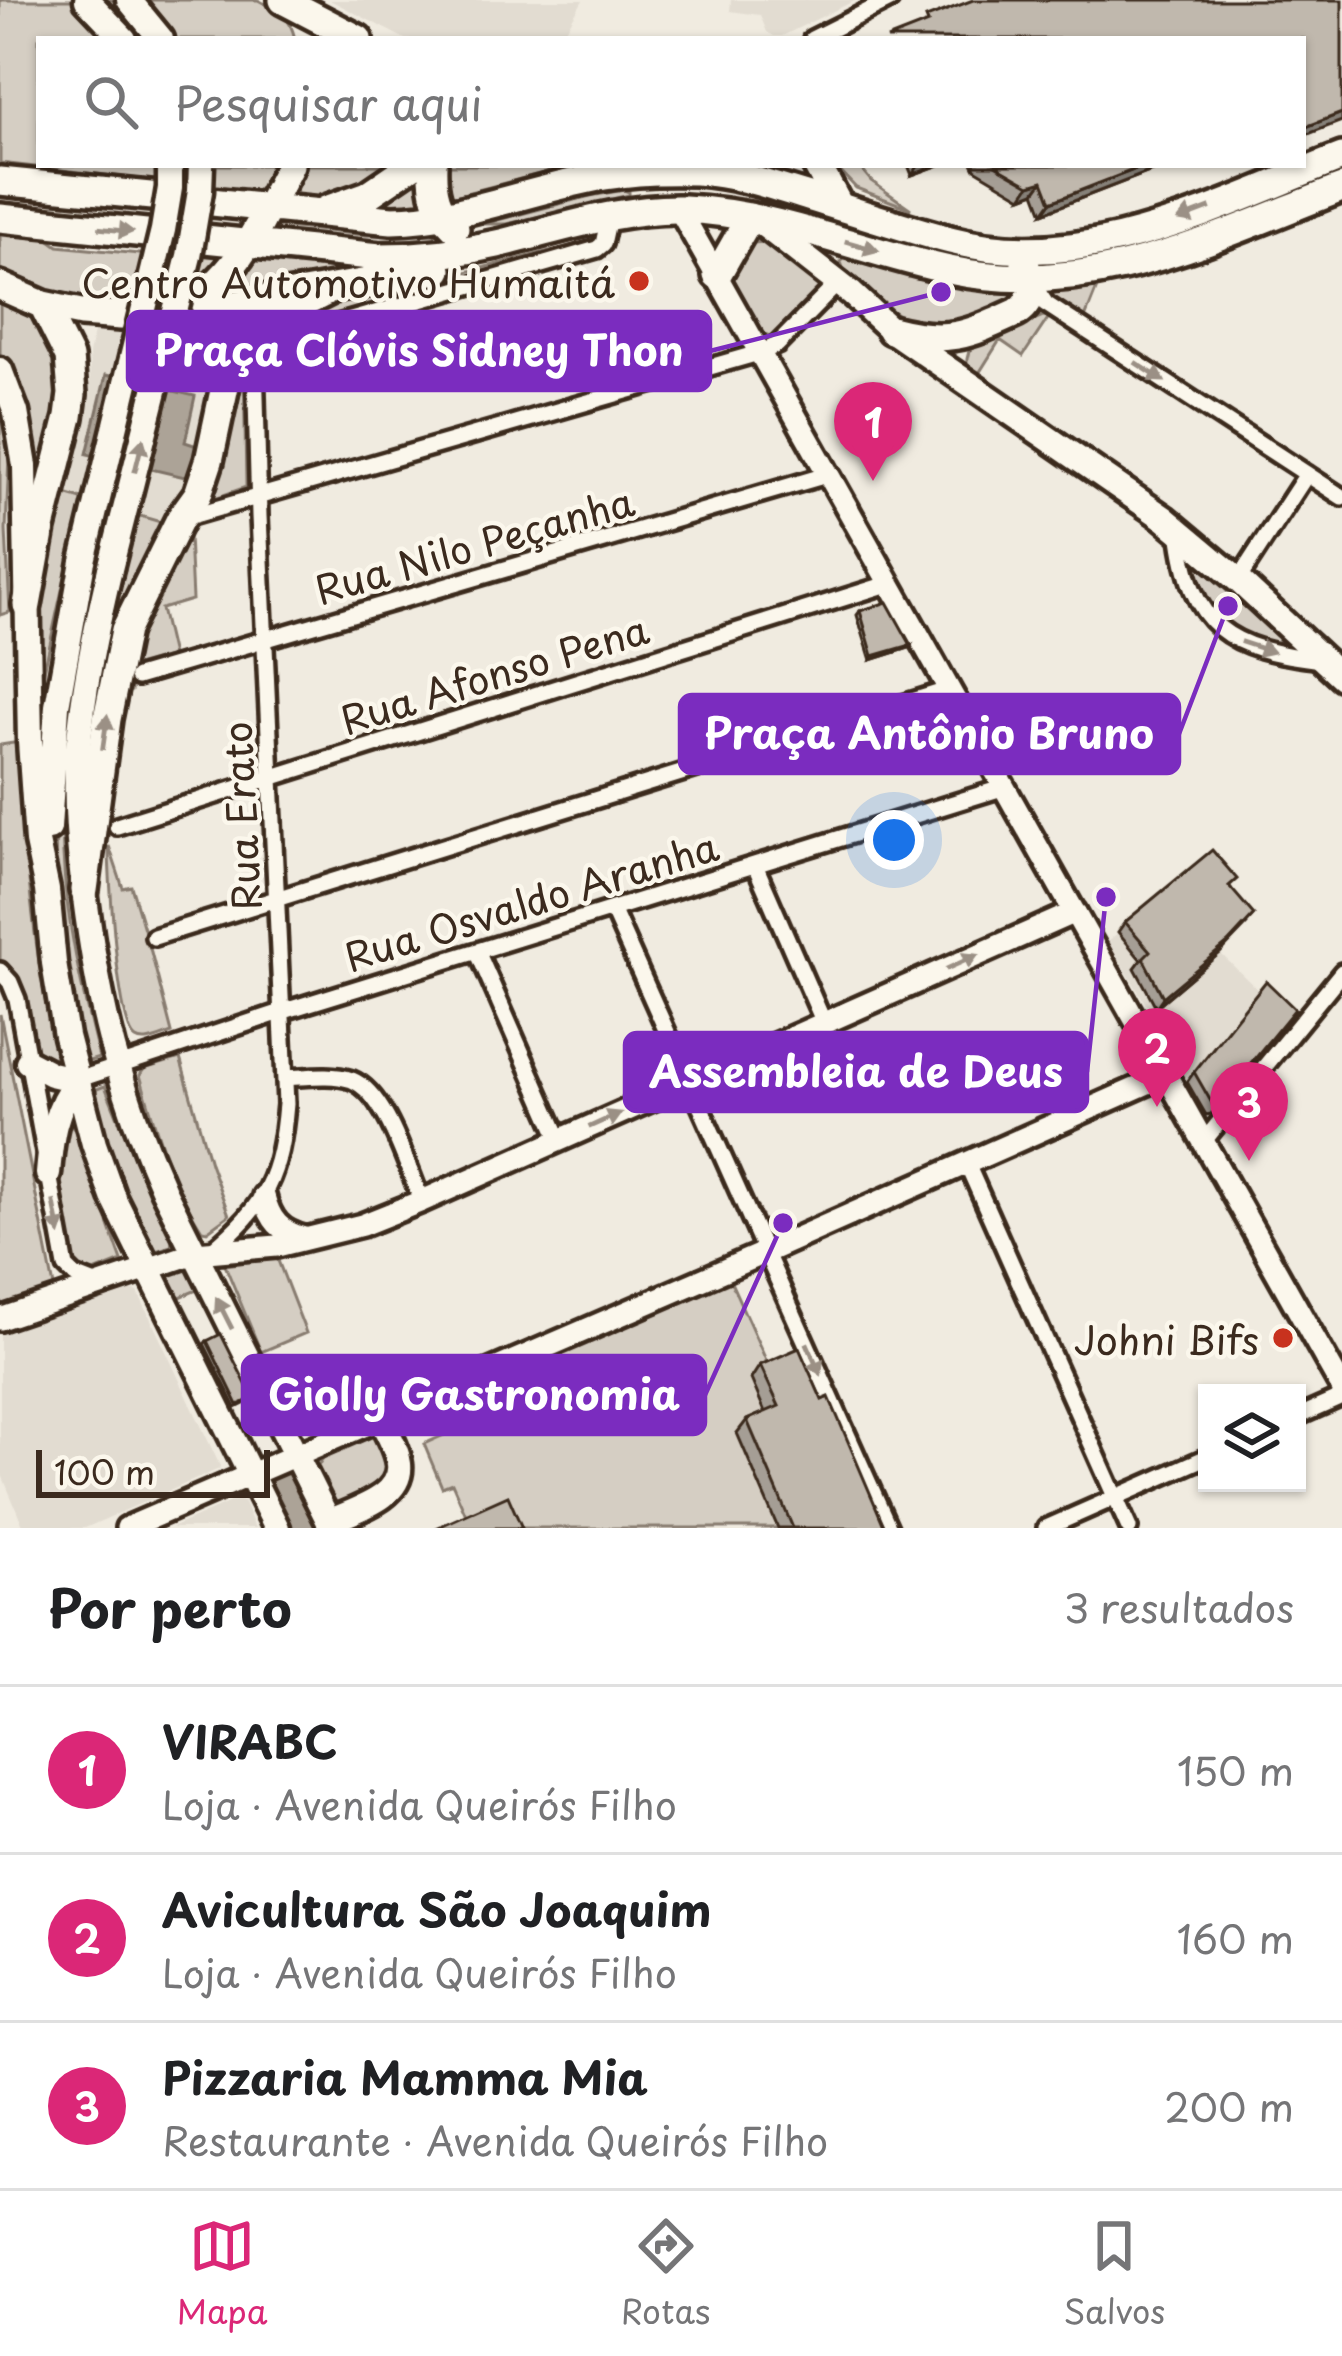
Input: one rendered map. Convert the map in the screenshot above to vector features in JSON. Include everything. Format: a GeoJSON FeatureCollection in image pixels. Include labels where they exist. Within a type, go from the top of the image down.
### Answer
{"type":"FeatureCollection","features":[{"type":"Feature","properties":{"kind":"highway"},"geometry":{"type":"LineString","coordinates":[[292,4],[304,36]]}},
{"type":"Feature","properties":{"kind":"highway"},"geometry":{"type":"LineString","coordinates":[[292,4],[352,36]]}},
{"type":"Feature","properties":{"kind":"highway"},"geometry":{"type":"LineString","coordinates":[[5,180],[392,220],[442,216],[625,169],[686,171],[725,174],[949,240],[1020,250],[1071,248],[1138,234],[1342,157]]}},
{"type":"Feature","properties":{"kind":"highway"},"geometry":{"type":"LineString","coordinates":[[177,311],[212,290],[231,270],[288,168]]}},
{"type":"Feature","properties":{"kind":"highway"},"geometry":{"type":"LineString","coordinates":[[314,214],[368,195],[408,168]]}},
{"type":"Feature","properties":{"kind":"highway"},"geometry":{"type":"LineString","coordinates":[[433,168],[442,216],[463,234],[490,246]]}},
{"type":"Feature","properties":{"kind":"highway"},"geometry":{"type":"LineString","coordinates":[[819,168],[838,206]]}},
{"type":"Feature","properties":{"kind":"highway"},"geometry":{"type":"LineString","coordinates":[[625,169],[680,209]]}},
{"type":"Feature","properties":{"kind":"highway"},"geometry":{"type":"LineString","coordinates":[[0,218],[380,256],[436,255],[609,217],[680,209],[753,218],[946,269],[1030,278],[1139,264],[1342,188]]}},
{"type":"Feature","properties":{"kind":"highway"},"geometry":{"type":"LineString","coordinates":[[717,274],[753,218]]}},
{"type":"Feature","properties":{"kind":"highway"},"geometry":{"type":"LineString","coordinates":[[0,286],[43,305],[102,316],[141,315],[332,290],[449,267],[490,246]]}},
{"type":"Feature","properties":{"kind":"highway"},"geometry":{"type":"LineString","coordinates":[[891,330],[923,337],[968,335],[1025,307],[1032,293],[1020,250]]}},
{"type":"Feature","properties":{"kind":"highway"},"geometry":{"type":"LineString","coordinates":[[84,890],[106,719],[125,630],[179,519],[198,494],[236,346],[267,320],[332,290]]}},
{"type":"Feature","properties":{"kind":"highway"},"geometry":{"type":"LineString","coordinates":[[0,308],[43,305]]}},
{"type":"Feature","properties":{"kind":"highway"},"geometry":{"type":"LineString","coordinates":[[27,605],[72,394],[69,357],[43,305]]}},
{"type":"Feature","properties":{"kind":"main road"},"geometry":{"type":"LineString","coordinates":[[87,0],[121,36]]}},
{"type":"Feature","properties":{"kind":"main road"},"geometry":{"type":"LineString","coordinates":[[129,0],[159,36]]}},
{"type":"Feature","properties":{"kind":"main road"},"geometry":{"type":"LineString","coordinates":[[47,890],[57,706],[83,561],[163,230],[170,168]]}},
{"type":"Feature","properties":{"kind":"main road"},"geometry":{"type":"LineString","coordinates":[[200,168],[189,256],[90,655],[77,754],[76,814],[95,976],[116,1067],[145,1149],[202,1253],[290,1457],[330,1525],[382,1496],[395,1482],[399,1464],[380,1418]]}},
{"type":"Feature","properties":{"kind":"main road"},"geometry":{"type":"LineString","coordinates":[[753,218],[891,330],[1179,530],[1333,669]]}},
{"type":"Feature","properties":{"kind":"main road"},"geometry":{"type":"LineString","coordinates":[[968,335],[959,355],[969,384]]}},
{"type":"Feature","properties":{"kind":"main road"},"geometry":{"type":"LineString","coordinates":[[0,370],[16,412],[25,466],[32,778],[58,994],[77,1079],[103,1171],[147,1268],[256,1472],[277,1528]]}},
{"type":"Feature","properties":{"kind":"main road"},"geometry":{"type":"LineString","coordinates":[[28,1061],[51,1074],[77,1079]]}},
{"type":"Feature","properties":{"kind":"main road"},"geometry":{"type":"LineString","coordinates":[[48,1174],[56,1118],[64,1095],[77,1079]]}},
{"type":"Feature","properties":{"kind":"street"},"geometry":{"type":"LineString","coordinates":[[818,36],[890,0]]}},
{"type":"Feature","properties":{"kind":"street"},"geometry":{"type":"LineString","coordinates":[[680,209],[1342,1388]]}},
{"type":"Feature","properties":{"kind":"street","name":"Rua Erato"},"geometry":{"type":"LineString","coordinates":[[202,1253],[243,1223],[264,1196],[280,1154],[286,1104],[258,497],[254,363],[258,351],[268,344],[597,249],[609,217]]}},
{"type":"Feature","properties":{"kind":"street"},"geometry":{"type":"LineString","coordinates":[[1030,278],[1046,304],[1342,497]]}},
{"type":"Feature","properties":{"kind":"street"},"geometry":{"type":"LineString","coordinates":[[179,519],[762,352],[777,345],[838,283]]}},
{"type":"Feature","properties":{"kind":"street","name":"Rua Nilo Peçanha"},"geometry":{"type":"LineString","coordinates":[[137,677],[830,474]]}},
{"type":"Feature","properties":{"kind":"street"},"geometry":{"type":"LineString","coordinates":[[1238,580],[1307,474]]}},
{"type":"Feature","properties":{"kind":"street"},"geometry":{"type":"LineString","coordinates":[[1179,530],[1190,589],[1215,625],[1250,646],[1333,669]]}},
{"type":"Feature","properties":{"kind":"street","name":"Rua Afonso Pena"},"geometry":{"type":"LineString","coordinates":[[117,826],[891,583]]}},
{"type":"Feature","properties":{"kind":"street"},"geometry":{"type":"LineString","coordinates":[[154,937],[950,689]]}},
{"type":"Feature","properties":{"kind":"street","name":"Rua Osvaldo Aranha"},"geometry":{"type":"LineString","coordinates":[[77,1079],[1005,787]]}},
{"type":"Feature","properties":{"kind":"street"},"geometry":{"type":"LineString","coordinates":[[755,865],[824,1023]]}},
{"type":"Feature","properties":{"kind":"street"},"geometry":{"type":"LineString","coordinates":[[612,909],[890,1528]]}},
{"type":"Feature","properties":{"kind":"street"},"geometry":{"type":"LineString","coordinates":[[0,1319],[202,1253],[260,1248],[362,1225],[1075,912]]}},
{"type":"Feature","properties":{"kind":"street"},"geometry":{"type":"LineString","coordinates":[[477,952],[560,1140]]}},
{"type":"Feature","properties":{"kind":"street"},"geometry":{"type":"LineString","coordinates":[[0,970],[15,990],[66,1267],[98,1285]]}},
{"type":"Feature","properties":{"kind":"street"},"geometry":{"type":"LineString","coordinates":[[1204,1141],[1342,972]]}},
{"type":"Feature","properties":{"kind":"street"},"geometry":{"type":"LineString","coordinates":[[127,1528],[1166,1075]]}},
{"type":"Feature","properties":{"kind":"street"},"geometry":{"type":"LineString","coordinates":[[286,1078],[339,1077],[371,1093],[386,1116],[422,1201]]}},
{"type":"Feature","properties":{"kind":"street"},"geometry":{"type":"LineString","coordinates":[[967,1164],[1129,1528]]}},
{"type":"Feature","properties":{"kind":"street"},"geometry":{"type":"LineString","coordinates":[[264,1196],[274,1221],[289,1234],[305,1239]]}},
{"type":"Feature","properties":{"kind":"street"},"geometry":{"type":"LineString","coordinates":[[1306,1413],[1342,1397]]}},
{"type":"Feature","properties":{"kind":"street"},"geometry":{"type":"LineString","coordinates":[[1046,1528],[1198,1461]]}},
{"type":"Feature","properties":{"kind":"shaded area"},"geometry":{"type":"Polygon","coordinates":[[[0,0],[258,0],[290,24],[294,36],[36,36],[36,167],[0,163],[0,0]]]}},
{"type":"Feature","properties":{"kind":"shaded area"},"geometry":{"type":"Polygon","coordinates":[[[330,0],[583,0],[560,36],[399,36],[330,0]]]}},
{"type":"Feature","properties":{"kind":"shaded area"},"geometry":{"type":"Polygon","coordinates":[[[731,0],[856,0],[774,36],[767,32],[760,15],[730,11],[731,0]]]}},
{"type":"Feature","properties":{"kind":"shaded area"},"geometry":{"type":"Polygon","coordinates":[[[44,168],[278,168],[265,189],[255,192],[44,168]]]}},
{"type":"Feature","properties":{"kind":"shaded area"},"geometry":{"type":"Polygon","coordinates":[[[300,168],[391,168],[332,198],[305,198],[291,189],[300,168]]]}},
{"type":"Feature","properties":{"kind":"shaded area"},"geometry":{"type":"Polygon","coordinates":[[[444,168],[562,168],[447,198],[444,168]]]}},
{"type":"Feature","properties":{"kind":"shaded area"},"geometry":{"type":"Polygon","coordinates":[[[837,168],[860,168],[911,209],[856,188],[837,168]]]}},
{"type":"Feature","properties":{"kind":"shaded area"},"geometry":{"type":"Polygon","coordinates":[[[420,172],[422,203],[378,206],[377,203],[420,172]]]}},
{"type":"Feature","properties":{"kind":"shaded area"},"geometry":{"type":"Polygon","coordinates":[[[624,190],[629,195],[507,224],[482,224],[590,196],[624,190]]]}},
{"type":"Feature","properties":{"kind":"shaded area"},"geometry":{"type":"Polygon","coordinates":[[[276,226],[442,237],[385,244],[274,233],[276,226]]]}},
{"type":"Feature","properties":{"kind":"shaded area"},"geometry":{"type":"Polygon","coordinates":[[[0,231],[43,235],[58,246],[149,255],[163,249],[227,256],[185,297],[113,305],[52,295],[0,274],[0,231]]]}},
{"type":"Feature","properties":{"kind":"shaded area"},"geometry":{"type":"Polygon","coordinates":[[[768,242],[819,288],[773,337],[764,334],[732,271],[743,247],[768,242]]]}},
{"type":"Feature","properties":{"kind":"shaded area"},"geometry":{"type":"Polygon","coordinates":[[[582,243],[590,247],[575,252],[568,249],[262,338],[248,349],[244,360],[246,487],[207,501],[239,360],[250,344],[309,311],[582,243]]]}},
{"type":"Feature","properties":{"kind":"shaded area"},"geometry":{"type":"Polygon","coordinates":[[[846,256],[942,281],[1016,293],[997,308],[953,323],[919,323],[889,309],[845,274],[841,262],[846,256]]]}},
{"type":"Feature","properties":{"kind":"shaded area"},"geometry":{"type":"Polygon","coordinates":[[[249,258],[378,270],[219,300],[249,258]]]}},
{"type":"Feature","properties":{"kind":"shaded area"},"geometry":{"type":"Polygon","coordinates":[[[1097,288],[1085,318],[1050,298],[1052,293],[1097,288]]]}},
{"type":"Feature","properties":{"kind":"shaded area"},"geometry":{"type":"Polygon","coordinates":[[[0,298],[28,315],[46,335],[55,360],[56,414],[37,500],[0,357],[0,298]]]}},
{"type":"Feature","properties":{"kind":"shaded area"},"geometry":{"type":"Polygon","coordinates":[[[1049,317],[1023,356],[1000,340],[976,378],[967,366],[969,351],[1049,317]]]}},
{"type":"Feature","properties":{"kind":"shaded area"},"geometry":{"type":"Polygon","coordinates":[[[201,324],[203,336],[224,340],[198,470],[164,523],[61,493],[90,382],[94,332],[153,332],[201,324]]]}},
{"type":"Feature","properties":{"kind":"shaded area"},"geometry":{"type":"Polygon","coordinates":[[[106,375],[195,396],[185,442],[197,446],[189,478],[87,454],[106,375]]]}},
{"type":"Feature","properties":{"kind":"shaded area"},"geometry":{"type":"Polygon","coordinates":[[[0,401],[9,455],[10,612],[0,615],[0,401]]]}},
{"type":"Feature","properties":{"kind":"shaded area"},"geometry":{"type":"Polygon","coordinates":[[[61,493],[164,523],[92,742],[91,714],[125,549],[74,536],[38,713],[36,595],[61,493]]]}},
{"type":"Feature","properties":{"kind":"shaded area"},"geometry":{"type":"Polygon","coordinates":[[[189,535],[192,600],[161,609],[172,656],[132,667],[131,691],[119,694],[130,651],[179,538],[189,535]]]}},
{"type":"Feature","properties":{"kind":"shaded area"},"geometry":{"type":"Polygon","coordinates":[[[1193,561],[1279,637],[1279,644],[1258,639],[1221,616],[1197,581],[1193,561]]]}},
{"type":"Feature","properties":{"kind":"shaded area"},"geometry":{"type":"Polygon","coordinates":[[[67,722],[65,880],[99,1058],[83,1063],[56,903],[55,802],[67,722]]]}},
{"type":"Feature","properties":{"kind":"shaded area"},"geometry":{"type":"Polygon","coordinates":[[[20,742],[31,897],[55,1051],[54,1058],[44,1062],[30,1038],[17,986],[0,960],[0,745],[20,742]]]}},
{"type":"Feature","properties":{"kind":"shaded area"},"geometry":{"type":"Polygon","coordinates":[[[109,846],[123,888],[131,886],[172,1033],[149,1041],[136,1039],[124,1008],[109,846]]]}},
{"type":"Feature","properties":{"kind":"shaded area"},"geometry":{"type":"Polygon","coordinates":[[[1212,855],[1247,925],[1221,954],[1259,991],[1187,1082],[1108,941],[1212,855]]]}},
{"type":"Feature","properties":{"kind":"shaded area"},"geometry":{"type":"Polygon","coordinates":[[[0,1014],[55,1292],[0,1310],[0,1014]]]}},
{"type":"Feature","properties":{"kind":"shaded area"},"geometry":{"type":"Polygon","coordinates":[[[180,1058],[229,1215],[207,1231],[191,1212],[173,1174],[140,1075],[144,1069],[180,1058]]]}},
{"type":"Feature","properties":{"kind":"shaded area"},"geometry":{"type":"Polygon","coordinates":[[[105,1086],[171,1246],[150,1253],[119,1190],[92,1099],[105,1086]]]}},
{"type":"Feature","properties":{"kind":"shaded area"},"geometry":{"type":"Polygon","coordinates":[[[66,1117],[122,1261],[87,1275],[72,1267],[54,1172],[66,1117]]]}},
{"type":"Feature","properties":{"kind":"shaded area"},"geometry":{"type":"Polygon","coordinates":[[[277,1258],[306,1333],[261,1352],[225,1265],[277,1258]]]}},
{"type":"Feature","properties":{"kind":"shaded area"},"geometry":{"type":"Polygon","coordinates":[[[182,1268],[197,1290],[173,1300],[163,1276],[182,1268]]]}},
{"type":"Feature","properties":{"kind":"shaded area"},"geometry":{"type":"Polygon","coordinates":[[[730,1280],[770,1369],[879,1528],[457,1528],[469,1522],[452,1483],[442,1487],[424,1444],[462,1427],[450,1399],[730,1280]]]}},
{"type":"Feature","properties":{"kind":"shaded area"},"geometry":{"type":"Polygon","coordinates":[[[127,1289],[138,1292],[219,1469],[85,1528],[24,1528],[0,1470],[0,1333],[127,1289]]]}},
{"type":"Feature","properties":{"kind":"shaded area"},"geometry":{"type":"Polygon","coordinates":[[[368,1434],[379,1438],[390,1463],[388,1474],[369,1493],[334,1506],[316,1473],[319,1465],[336,1448],[368,1434]]]}},
{"type":"Feature","properties":{"kind":"shaded area"},"geometry":{"type":"Polygon","coordinates":[[[237,1499],[243,1501],[255,1528],[171,1528],[237,1499]]]}},
{"type":"Feature","properties":{"kind":"building"},"geometry":{"type":"Polygon","coordinates":[[[973,0],[1342,0],[1342,113],[1306,127],[1306,36],[895,36],[928,23],[926,18],[973,0]]]}},
{"type":"Feature","properties":{"kind":"building"},"geometry":{"type":"Polygon","coordinates":[[[1000,168],[1138,168],[1051,202],[1043,181],[1030,185],[1000,168]]]}},
{"type":"Feature","properties":{"kind":"building"},"geometry":{"type":"Polygon","coordinates":[[[887,602],[911,645],[873,656],[860,611],[887,602]]]}},
{"type":"Feature","properties":{"kind":"building"},"geometry":{"type":"Polygon","coordinates":[[[1212,850],[1237,879],[1229,886],[1254,915],[1163,997],[1143,958],[1150,951],[1125,922],[1212,850]]]}},
{"type":"Feature","properties":{"kind":"building"},"geometry":{"type":"Polygon","coordinates":[[[1266,981],[1295,1009],[1213,1105],[1194,1072],[1266,981]]]}},
{"type":"Feature","properties":{"kind":"building"},"geometry":{"type":"Polygon","coordinates":[[[221,1334],[253,1398],[238,1405],[207,1341],[221,1334]]]}},
{"type":"Feature","properties":{"kind":"building"},"geometry":{"type":"Polygon","coordinates":[[[799,1348],[822,1400],[829,1397],[885,1528],[793,1528],[747,1420],[779,1406],[760,1365],[799,1348]]]}},
{"type":"Feature","properties":{"kind":"building"},"geometry":{"type":"Polygon","coordinates":[[[508,1496],[522,1528],[436,1528],[508,1496]]]}},
{"type":"Feature","properties":{"kind":"waterway"},"geometry":{"type":"LineString","coordinates":[[281,1483],[303,1528]]}},
{"type":"Feature","properties":{"kind":"place","name":"Centro Automotivo Humaitá"},"geometry":{"type":"Point","coordinates":[639,281]}},
{"type":"Feature","properties":{"kind":"place","name":"Praça Clóvis Sidney Thon"},"geometry":{"type":"Point","coordinates":[941,292]}},
{"type":"Feature","properties":{"kind":"place","name":"VIRABC"},"geometry":{"type":"Point","coordinates":[873,481]}},
{"type":"Feature","properties":{"kind":"place","name":"Praça Antônio Bruno"},"geometry":{"type":"Point","coordinates":[1228,606]}},
{"type":"Feature","properties":{"kind":"place","name":"Assembleia de Deus"},"geometry":{"type":"Point","coordinates":[1106,897]}},
{"type":"Feature","properties":{"kind":"place","name":"Avicultura São Joaquim"},"geometry":{"type":"Point","coordinates":[1157,1107]}},
{"type":"Feature","properties":{"kind":"place","name":"Pizzaria Mamma Mia"},"geometry":{"type":"Point","coordinates":[1249,1161]}},
{"type":"Feature","properties":{"kind":"place","name":"Giolly Gastronomia"},"geometry":{"type":"Point","coordinates":[783,1223]}},
{"type":"Feature","properties":{"kind":"place","name":"Johni Bifs"},"geometry":{"type":"Point","coordinates":[1283,1338]}}]}
